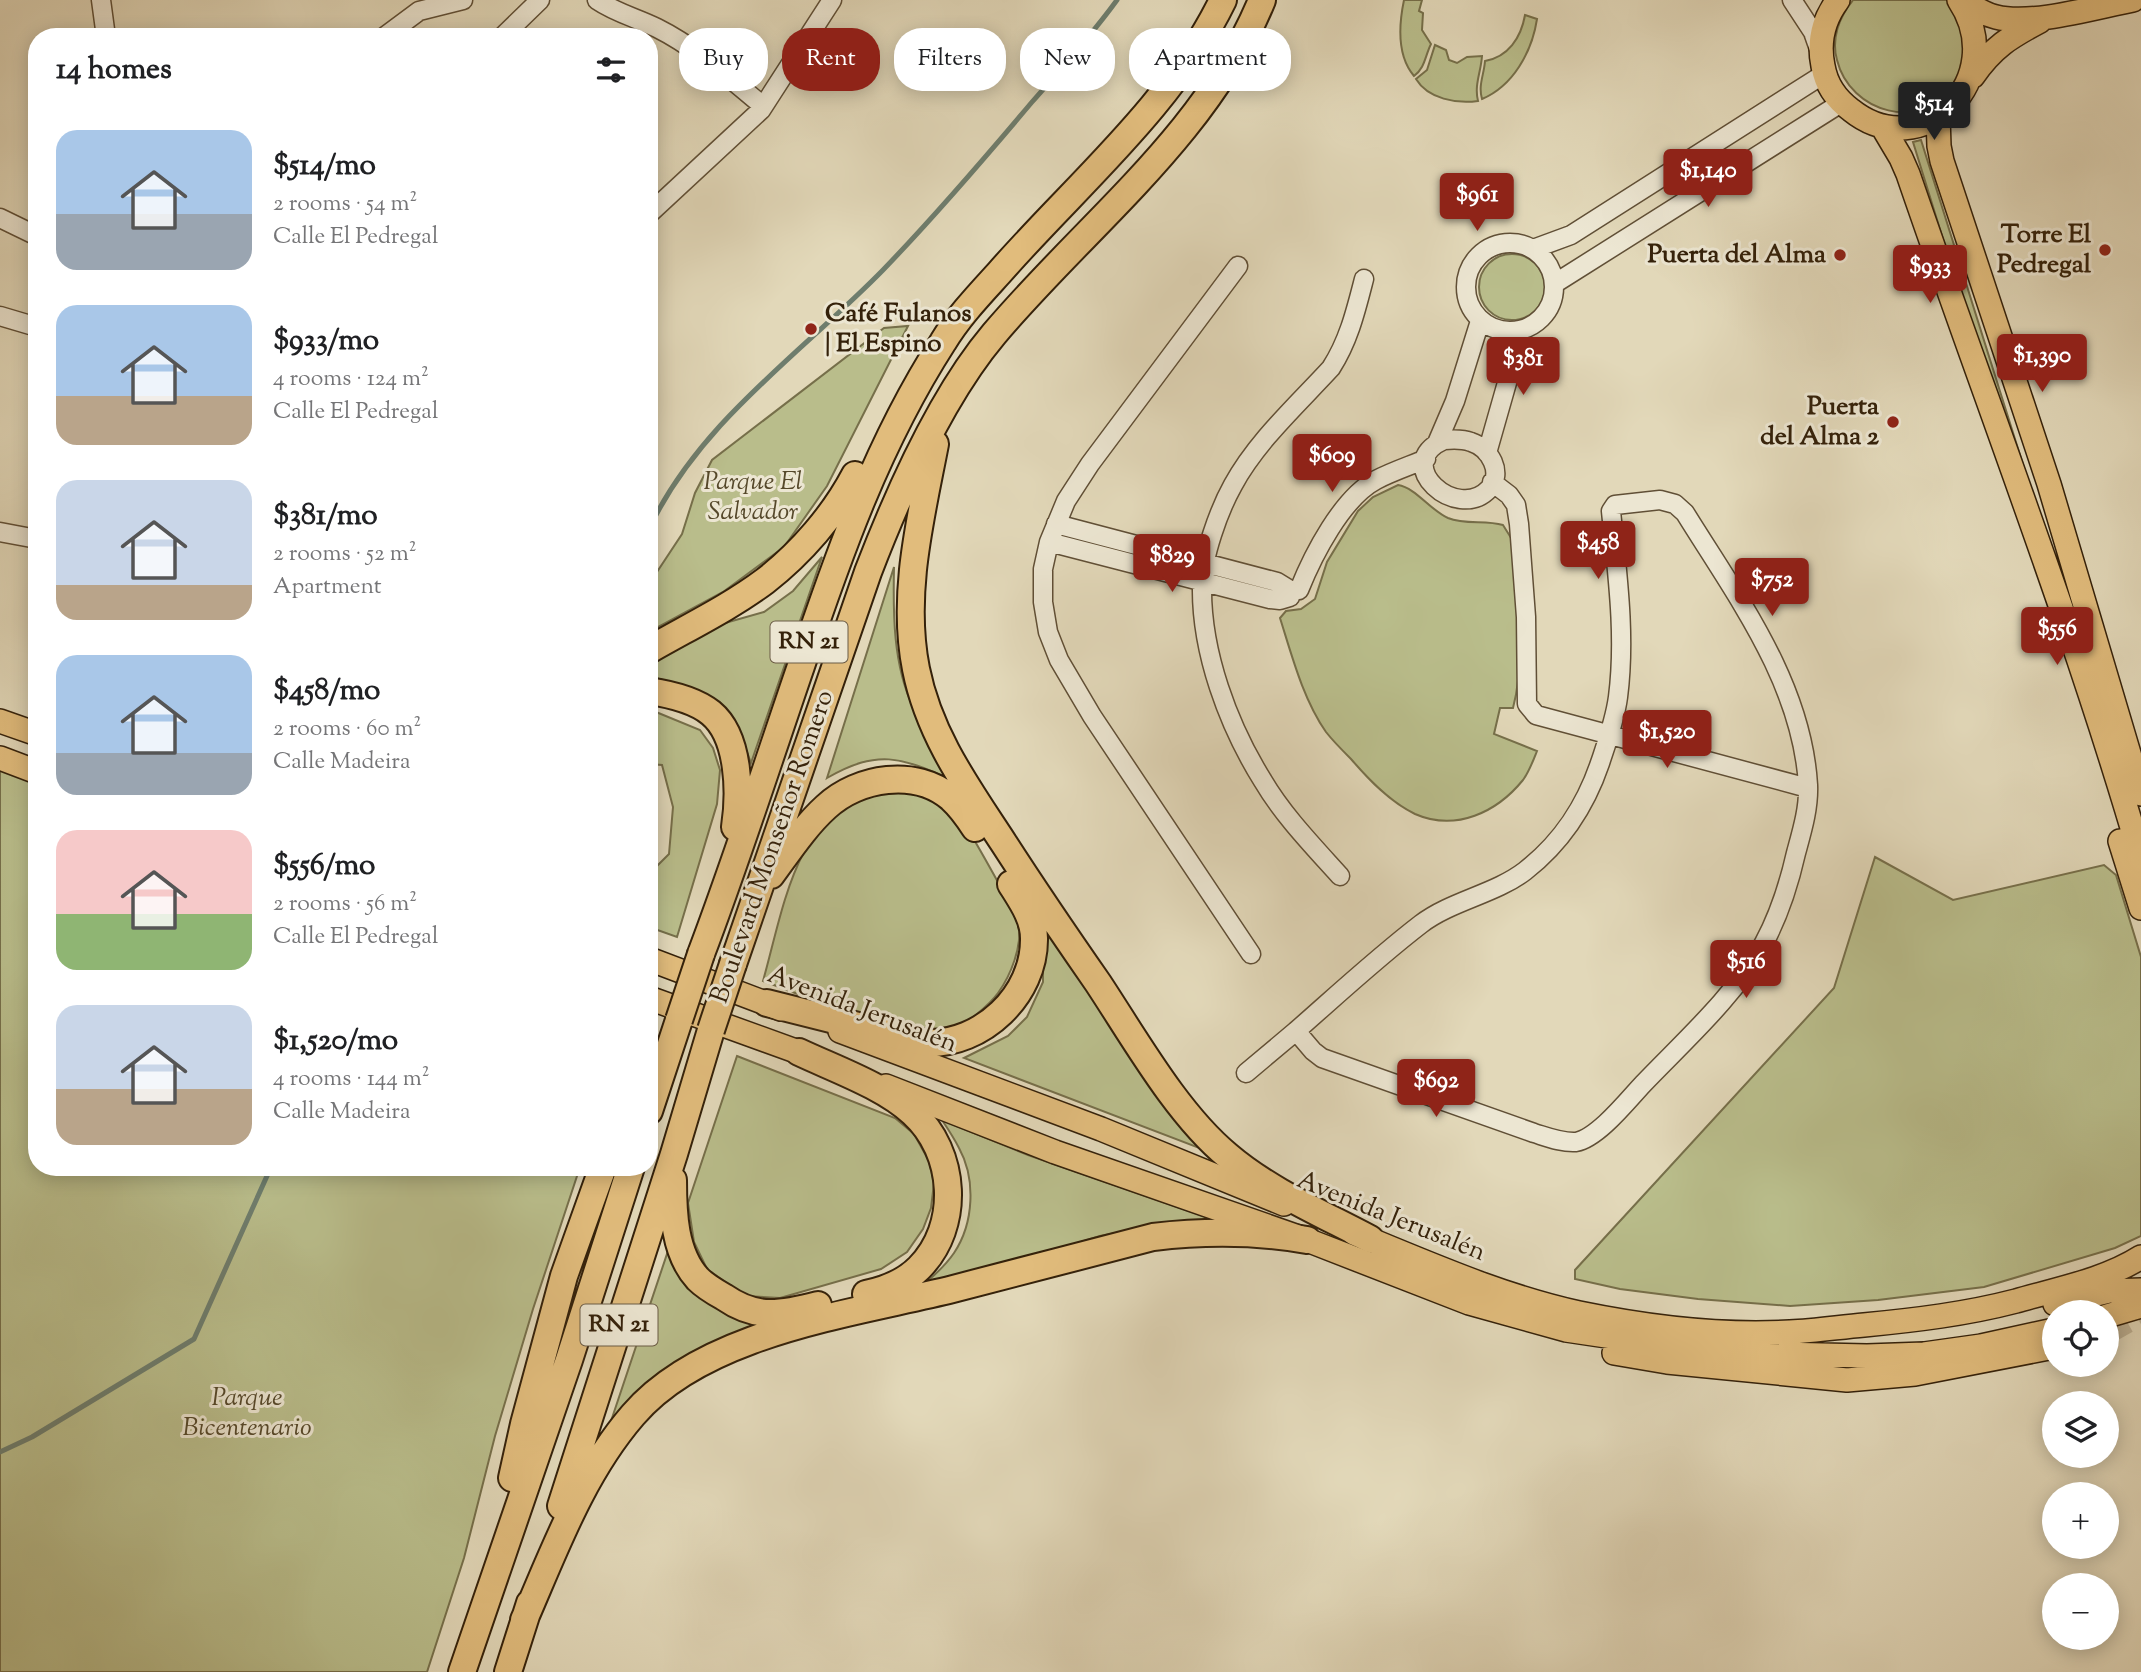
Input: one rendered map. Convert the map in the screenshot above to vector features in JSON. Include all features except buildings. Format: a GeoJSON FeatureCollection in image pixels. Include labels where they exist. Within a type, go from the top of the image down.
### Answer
{"type":"FeatureCollection","features":[{"type":"Feature","properties":{"kind":"highway","name":"Boulevard Monseñor Romero"},"geometry":{"type":"LineString","coordinates":[[658,1084],[848,530],[889,436],[943,341],[1035,231],[1139,122],[1195,48],[1223,0]]}},
{"type":"Feature","properties":{"kind":"highway","name":"Boulevard Monseñor Romero"},"geometry":{"type":"LineString","coordinates":[[508,1672],[674,1154],[710,1030],[868,572],[890,516],[942,412],[992,335],[1178,137],[1216,84],[1262,0]]}},
{"type":"Feature","properties":{"kind":"highway"},"geometry":{"type":"LineString","coordinates":[[658,645],[742,596],[766,580],[792,556],[842,500],[911,369],[943,341]]}},
{"type":"Feature","properties":{"kind":"highway"},"geometry":{"type":"LineString","coordinates":[[942,412],[916,543],[911,628],[921,694],[941,745],[1051,915],[1168,1088],[1200,1129],[1227,1156],[1250,1172],[1370,1239]]}},
{"type":"Feature","properties":{"kind":"highway"},"geometry":{"type":"LineString","coordinates":[[658,693],[695,703],[712,714],[723,730],[735,762],[739,791],[725,890]]}},
{"type":"Feature","properties":{"kind":"highway"},"geometry":{"type":"LineString","coordinates":[[754,899],[811,823],[839,796],[872,782],[893,779],[915,781],[950,797],[964,811],[1024,904],[1034,937],[1029,971],[1014,997],[982,1030],[944,1043],[902,1038],[767,1003]]}},
{"type":"Feature","properties":{"kind":"highway"},"geometry":{"type":"LineString","coordinates":[[674,1154],[673,1208],[684,1256],[698,1280],[732,1303],[758,1312],[793,1311],[881,1291],[901,1282],[918,1269],[931,1254],[940,1234],[949,1199],[944,1161],[935,1141],[912,1112],[891,1097],[799,1052]]}},
{"type":"Feature","properties":{"kind":"highway"},"geometry":{"type":"LineString","coordinates":[[485,1602],[524,1424],[557,1303],[600,1176]]}},
{"type":"Feature","properties":{"kind":"highway","name":"RN 21"},"geometry":{"type":"LineString","coordinates":[[461,1672],[569,1360],[628,1176]]}},
{"type":"Feature","properties":{"kind":"highway"},"geometry":{"type":"LineString","coordinates":[[524,1620],[571,1512],[614,1439],[634,1413],[650,1398],[674,1378],[711,1357],[755,1339],[843,1315],[1153,1237],[1190,1233],[1241,1233],[1277,1234],[1307,1240]]}},
{"type":"Feature","properties":{"kind":"main road"},"geometry":{"type":"LineString","coordinates":[[1838,0],[1822,31],[1822,63],[1831,89],[1841,103],[1860,117],[1882,126],[1906,127],[1938,116],[1956,101],[1986,57],[2003,42],[2049,16]]}},
{"type":"Feature","properties":{"kind":"main road"},"geometry":{"type":"LineString","coordinates":[[1961,0],[1997,18],[2012,20],[2133,0]]}},
{"type":"Feature","properties":{"kind":"main road"},"geometry":{"type":"LineString","coordinates":[[1961,0],[1976,36],[1976,60],[1969,82]]}},
{"type":"Feature","properties":{"kind":"main road"},"geometry":{"type":"LineString","coordinates":[[1938,116],[1942,161],[2049,484],[2141,794]]}},
{"type":"Feature","properties":{"kind":"main road"},"geometry":{"type":"LineString","coordinates":[[1882,126],[1905,166],[1948,293],[2013,468],[2058,597],[2140,856]]}},
{"type":"Feature","properties":{"kind":"main road"},"geometry":{"type":"LineString","coordinates":[[2013,468],[2043,593],[2141,908]]}},
{"type":"Feature","properties":{"kind":"main road"},"geometry":{"type":"LineString","coordinates":[[2106,678],[2141,768]]}},
{"type":"Feature","properties":{"kind":"main road"},"geometry":{"type":"LineString","coordinates":[[0,721],[28,731]]}},
{"type":"Feature","properties":{"kind":"main road"},"geometry":{"type":"LineString","coordinates":[[0,758],[28,769]]}},
{"type":"Feature","properties":{"kind":"main road","name":"Avenida Jerusalén"},"geometry":{"type":"LineString","coordinates":[[658,962],[1101,1129],[1487,1286],[1579,1313],[1679,1328],[1789,1332],[1949,1316],[1994,1307],[2120,1268],[2141,1257]]}},
{"type":"Feature","properties":{"kind":"main road","name":"Avenida Jerusalén"},"geometry":{"type":"LineString","coordinates":[[658,1001],[799,1052],[1055,1152],[1307,1240],[1469,1304],[1566,1330],[1667,1345],[1773,1354],[1867,1356],[1924,1354],[1981,1346],[2042,1333]]}},
{"type":"Feature","properties":{"kind":"main road"},"geometry":{"type":"LineString","coordinates":[[1789,1332],[1871,1335],[1930,1333],[1958,1329],[2109,1291],[2141,1290]]}},
{"type":"Feature","properties":{"kind":"main road"},"geometry":{"type":"LineString","coordinates":[[1469,1304],[1545,1334],[1622,1355],[1817,1378],[1847,1380],[1915,1374],[2042,1349]]}},
{"type":"Feature","properties":{"kind":"main road"},"geometry":{"type":"LineString","coordinates":[[2119,1314],[2141,1306]]}},
{"type":"Feature","properties":{"kind":"main road"},"geometry":{"type":"LineString","coordinates":[[2119,1318],[2141,1319]]}},
{"type":"Feature","properties":{"kind":"street"},"geometry":{"type":"LineString","coordinates":[[101,0],[105,28]]}},
{"type":"Feature","properties":{"kind":"street"},"geometry":{"type":"LineString","coordinates":[[396,28],[419,11],[463,0]]}},
{"type":"Feature","properties":{"kind":"street"},"geometry":{"type":"LineString","coordinates":[[511,28],[540,0]]}},
{"type":"Feature","properties":{"kind":"street"},"geometry":{"type":"LineString","coordinates":[[597,0],[611,10],[657,28]]}},
{"type":"Feature","properties":{"kind":"street"},"geometry":{"type":"LineString","coordinates":[[658,205],[763,106],[832,0]]}},
{"type":"Feature","properties":{"kind":"street"},"geometry":{"type":"LineString","coordinates":[[1533,249],[1571,235],[1822,63],[1813,32],[1792,0]]}},
{"type":"Feature","properties":{"kind":"street"},"geometry":{"type":"LineString","coordinates":[[658,29],[694,50],[763,106]]}},
{"type":"Feature","properties":{"kind":"street"},"geometry":{"type":"LineString","coordinates":[[1554,284],[1841,103]]}},
{"type":"Feature","properties":{"kind":"street"},"geometry":{"type":"LineString","coordinates":[[0,218],[28,232]]}},
{"type":"Feature","properties":{"kind":"street"},"geometry":{"type":"LineString","coordinates":[[1506,243],[1533,249],[1544,258],[1551,270],[1554,284],[1549,309],[1542,318],[1522,330],[1507,332],[1480,321],[1471,309],[1466,295],[1466,280],[1471,265],[1492,246],[1506,243]]}},
{"type":"Feature","properties":{"kind":"street"},"geometry":{"type":"LineString","coordinates":[[1238,266],[1090,464],[1066,501],[1049,542],[1044,569],[1043,601],[1048,632],[1059,660],[1092,716],[1251,954]]}},
{"type":"Feature","properties":{"kind":"street"},"geometry":{"type":"LineString","coordinates":[[1339,876],[1263,783],[1230,720],[1205,633],[1202,583],[1222,506],[1252,454],[1331,368],[1341,353],[1351,330],[1364,279]]}},
{"type":"Feature","properties":{"kind":"street"},"geometry":{"type":"LineString","coordinates":[[0,316],[28,324]]}},
{"type":"Feature","properties":{"kind":"street"},"geometry":{"type":"LineString","coordinates":[[1437,443],[1444,440],[1464,440],[1475,443],[1487,453],[1495,466],[1490,488],[1481,494],[1462,499],[1451,496],[1433,487],[1426,476],[1424,465],[1428,453],[1437,443],[1458,391],[1480,321]]}},
{"type":"Feature","properties":{"kind":"street"},"geometry":{"type":"LineString","coordinates":[[1487,453],[1522,330]]}},
{"type":"Feature","properties":{"kind":"street"},"geometry":{"type":"LineString","coordinates":[[1049,542],[1202,583],[1280,600],[1293,592],[1324,539],[1362,490],[1374,481],[1426,459]]}},
{"type":"Feature","properties":{"kind":"street"},"geometry":{"type":"LineString","coordinates":[[1493,482],[1509,495],[1516,505],[1520,524],[1526,617],[1527,704],[1536,715],[1808,788]]}},
{"type":"Feature","properties":{"kind":"street"},"geometry":{"type":"LineString","coordinates":[[1246,1073],[1422,923],[1507,883],[1543,857],[1578,815],[1609,736],[1618,698],[1621,622],[1611,511],[1615,505],[1660,500],[1675,504],[1685,513],[1768,651],[1795,714],[1805,754],[1808,788],[1805,819],[1792,871],[1764,943],[1745,971],[1709,1014],[1628,1100],[1591,1135],[1576,1142],[1534,1133],[1331,1062],[1313,1051],[1296,1031]]}},
{"type":"Feature","properties":{"kind":"street"},"geometry":{"type":"LineString","coordinates":[[1056,524],[1277,582],[1293,592]]}},
{"type":"Feature","properties":{"kind":"street"},"geometry":{"type":"LineString","coordinates":[[0,532],[28,537]]}},
{"type":"Feature","properties":{"kind":"green space"},"geometry":{"type":"Polygon","coordinates":[[[1404,0],[1422,0],[1419,11],[1423,13],[1422,30],[1431,44],[1423,66],[1414,76],[1408,68],[1402,49],[1400,29],[1404,0]]]}},
{"type":"Feature","properties":{"kind":"green space"},"geometry":{"type":"Polygon","coordinates":[[[1853,0],[1951,0],[1963,26],[1965,64],[1954,85],[1940,100],[1924,109],[1906,112],[1871,104],[1856,93],[1844,78],[1835,52],[1840,21],[1853,0]]]}},
{"type":"Feature","properties":{"kind":"green space"},"geometry":{"type":"Polygon","coordinates":[[[1525,15],[1537,19],[1526,55],[1503,86],[1482,99],[1485,61],[1507,51],[1517,39],[1525,15]]]}},
{"type":"Feature","properties":{"kind":"green space"},"geometry":{"type":"Polygon","coordinates":[[[1435,45],[1446,50],[1449,60],[1457,63],[1467,57],[1482,56],[1477,84],[1478,101],[1444,99],[1421,86],[1416,79],[1427,70],[1435,45]]]}},
{"type":"Feature","properties":{"kind":"green space"},"geometry":{"type":"Polygon","coordinates":[[[1921,140],[2141,840],[2141,880],[1913,142],[1921,140]]]}},
{"type":"Feature","properties":{"kind":"green space"},"geometry":{"type":"Polygon","coordinates":[[[1506,254],[1518,254],[1530,259],[1540,269],[1545,287],[1543,300],[1530,315],[1518,320],[1506,320],[1494,315],[1484,305],[1479,293],[1479,281],[1484,269],[1494,259],[1506,254]]]}},
{"type":"Feature","properties":{"kind":"green space","name":"Parque El Salvador"},"geometry":{"type":"Polygon","coordinates":[[[908,326],[827,486],[784,547],[723,592],[658,627],[658,570],[682,534],[695,493],[712,460],[884,328],[908,326]]]}},
{"type":"Feature","properties":{"kind":"green space"},"geometry":{"type":"Polygon","coordinates":[[[1398,485],[1411,490],[1448,518],[1503,525],[1513,541],[1520,646],[1517,688],[1513,708],[1500,708],[1494,734],[1537,751],[1525,777],[1513,791],[1488,810],[1460,820],[1430,819],[1406,809],[1380,790],[1332,739],[1318,719],[1305,691],[1280,618],[1286,611],[1301,609],[1315,599],[1327,562],[1358,511],[1373,497],[1398,485]]]}},
{"type":"Feature","properties":{"kind":"green space"},"geometry":{"type":"Polygon","coordinates":[[[822,557],[751,763],[741,736],[693,689],[658,679],[658,656],[711,627],[764,612],[793,591],[822,557]]]}},
{"type":"Feature","properties":{"kind":"green space"},"geometry":{"type":"Polygon","coordinates":[[[894,567],[894,620],[901,674],[913,707],[950,779],[917,765],[889,759],[861,763],[827,778],[894,567]]]}},
{"type":"Feature","properties":{"kind":"green space"},"geometry":{"type":"Polygon","coordinates":[[[658,713],[700,730],[713,748],[720,770],[717,804],[677,937],[658,930],[658,865],[669,854],[673,807],[662,765],[658,765],[658,713]]]}},
{"type":"Feature","properties":{"kind":"green space","name":"Parque Bicentenario"},"geometry":{"type":"Polygon","coordinates":[[[0,768],[28,779],[28,1176],[577,1176],[533,1309],[495,1436],[464,1558],[427,1672],[0,1672],[0,768]]]}},
{"type":"Feature","properties":{"kind":"green space"},"geometry":{"type":"Polygon","coordinates":[[[908,788],[943,806],[962,821],[1019,923],[1017,951],[1003,986],[977,1014],[952,1029],[909,1028],[883,1022],[763,981],[796,868],[827,819],[848,801],[875,789],[908,788]]]}},
{"type":"Feature","properties":{"kind":"green space"},"geometry":{"type":"Polygon","coordinates":[[[1875,857],[1953,900],[2104,865],[2116,875],[2141,957],[2141,1236],[2115,1248],[1984,1287],[1878,1300],[1790,1306],[1698,1299],[1620,1289],[1575,1279],[1575,1270],[1834,988],[1875,857]]]}},
{"type":"Feature","properties":{"kind":"green space"},"geometry":{"type":"Polygon","coordinates":[[[1043,918],[1207,1151],[964,1058],[1008,1036],[1027,1017],[1043,982],[1043,918]]]}},
{"type":"Feature","properties":{"kind":"green space"},"geometry":{"type":"Polygon","coordinates":[[[737,1056],[895,1118],[914,1134],[929,1161],[934,1183],[931,1208],[923,1229],[907,1252],[881,1269],[780,1298],[745,1296],[707,1269],[694,1242],[688,1203],[737,1056]]]}},
{"type":"Feature","properties":{"kind":"green space"},"geometry":{"type":"Polygon","coordinates":[[[942,1120],[1028,1155],[1215,1220],[1167,1223],[1100,1236],[911,1294],[945,1265],[954,1253],[961,1241],[969,1215],[968,1173],[959,1148],[942,1120]]]}},
{"type":"Feature","properties":{"kind":"green space"},"geometry":{"type":"Polygon","coordinates":[[[671,1242],[776,1323],[607,1433],[671,1242]]]}},
{"type":"Feature","properties":{"kind":"waterway"},"geometry":{"type":"LineString","coordinates":[[658,513],[695,455],[724,422],[902,250],[1076,52],[1117,0]]}},
{"type":"Feature","properties":{"kind":"waterway"},"geometry":{"type":"LineString","coordinates":[[0,1452],[32,1437],[194,1339],[267,1176]]}},
{"type":"Feature","properties":{"kind":"tunnel"},"geometry":{"type":"LineString","coordinates":[[2119,1326],[2141,1314]]}},
{"type":"Feature","properties":{"kind":"place","name":"Torre El Pedregal"},"geometry":{"type":"Point","coordinates":[2105,250]}},
{"type":"Feature","properties":{"kind":"place","name":"Puerta del Alma"},"geometry":{"type":"Point","coordinates":[1840,255]}},
{"type":"Feature","properties":{"kind":"place","name":"Café Fulanos | El Espino"},"geometry":{"type":"Point","coordinates":[811,329]}},
{"type":"Feature","properties":{"kind":"place","name":"Puerta del Alma 2"},"geometry":{"type":"Point","coordinates":[1893,422]}}]}
